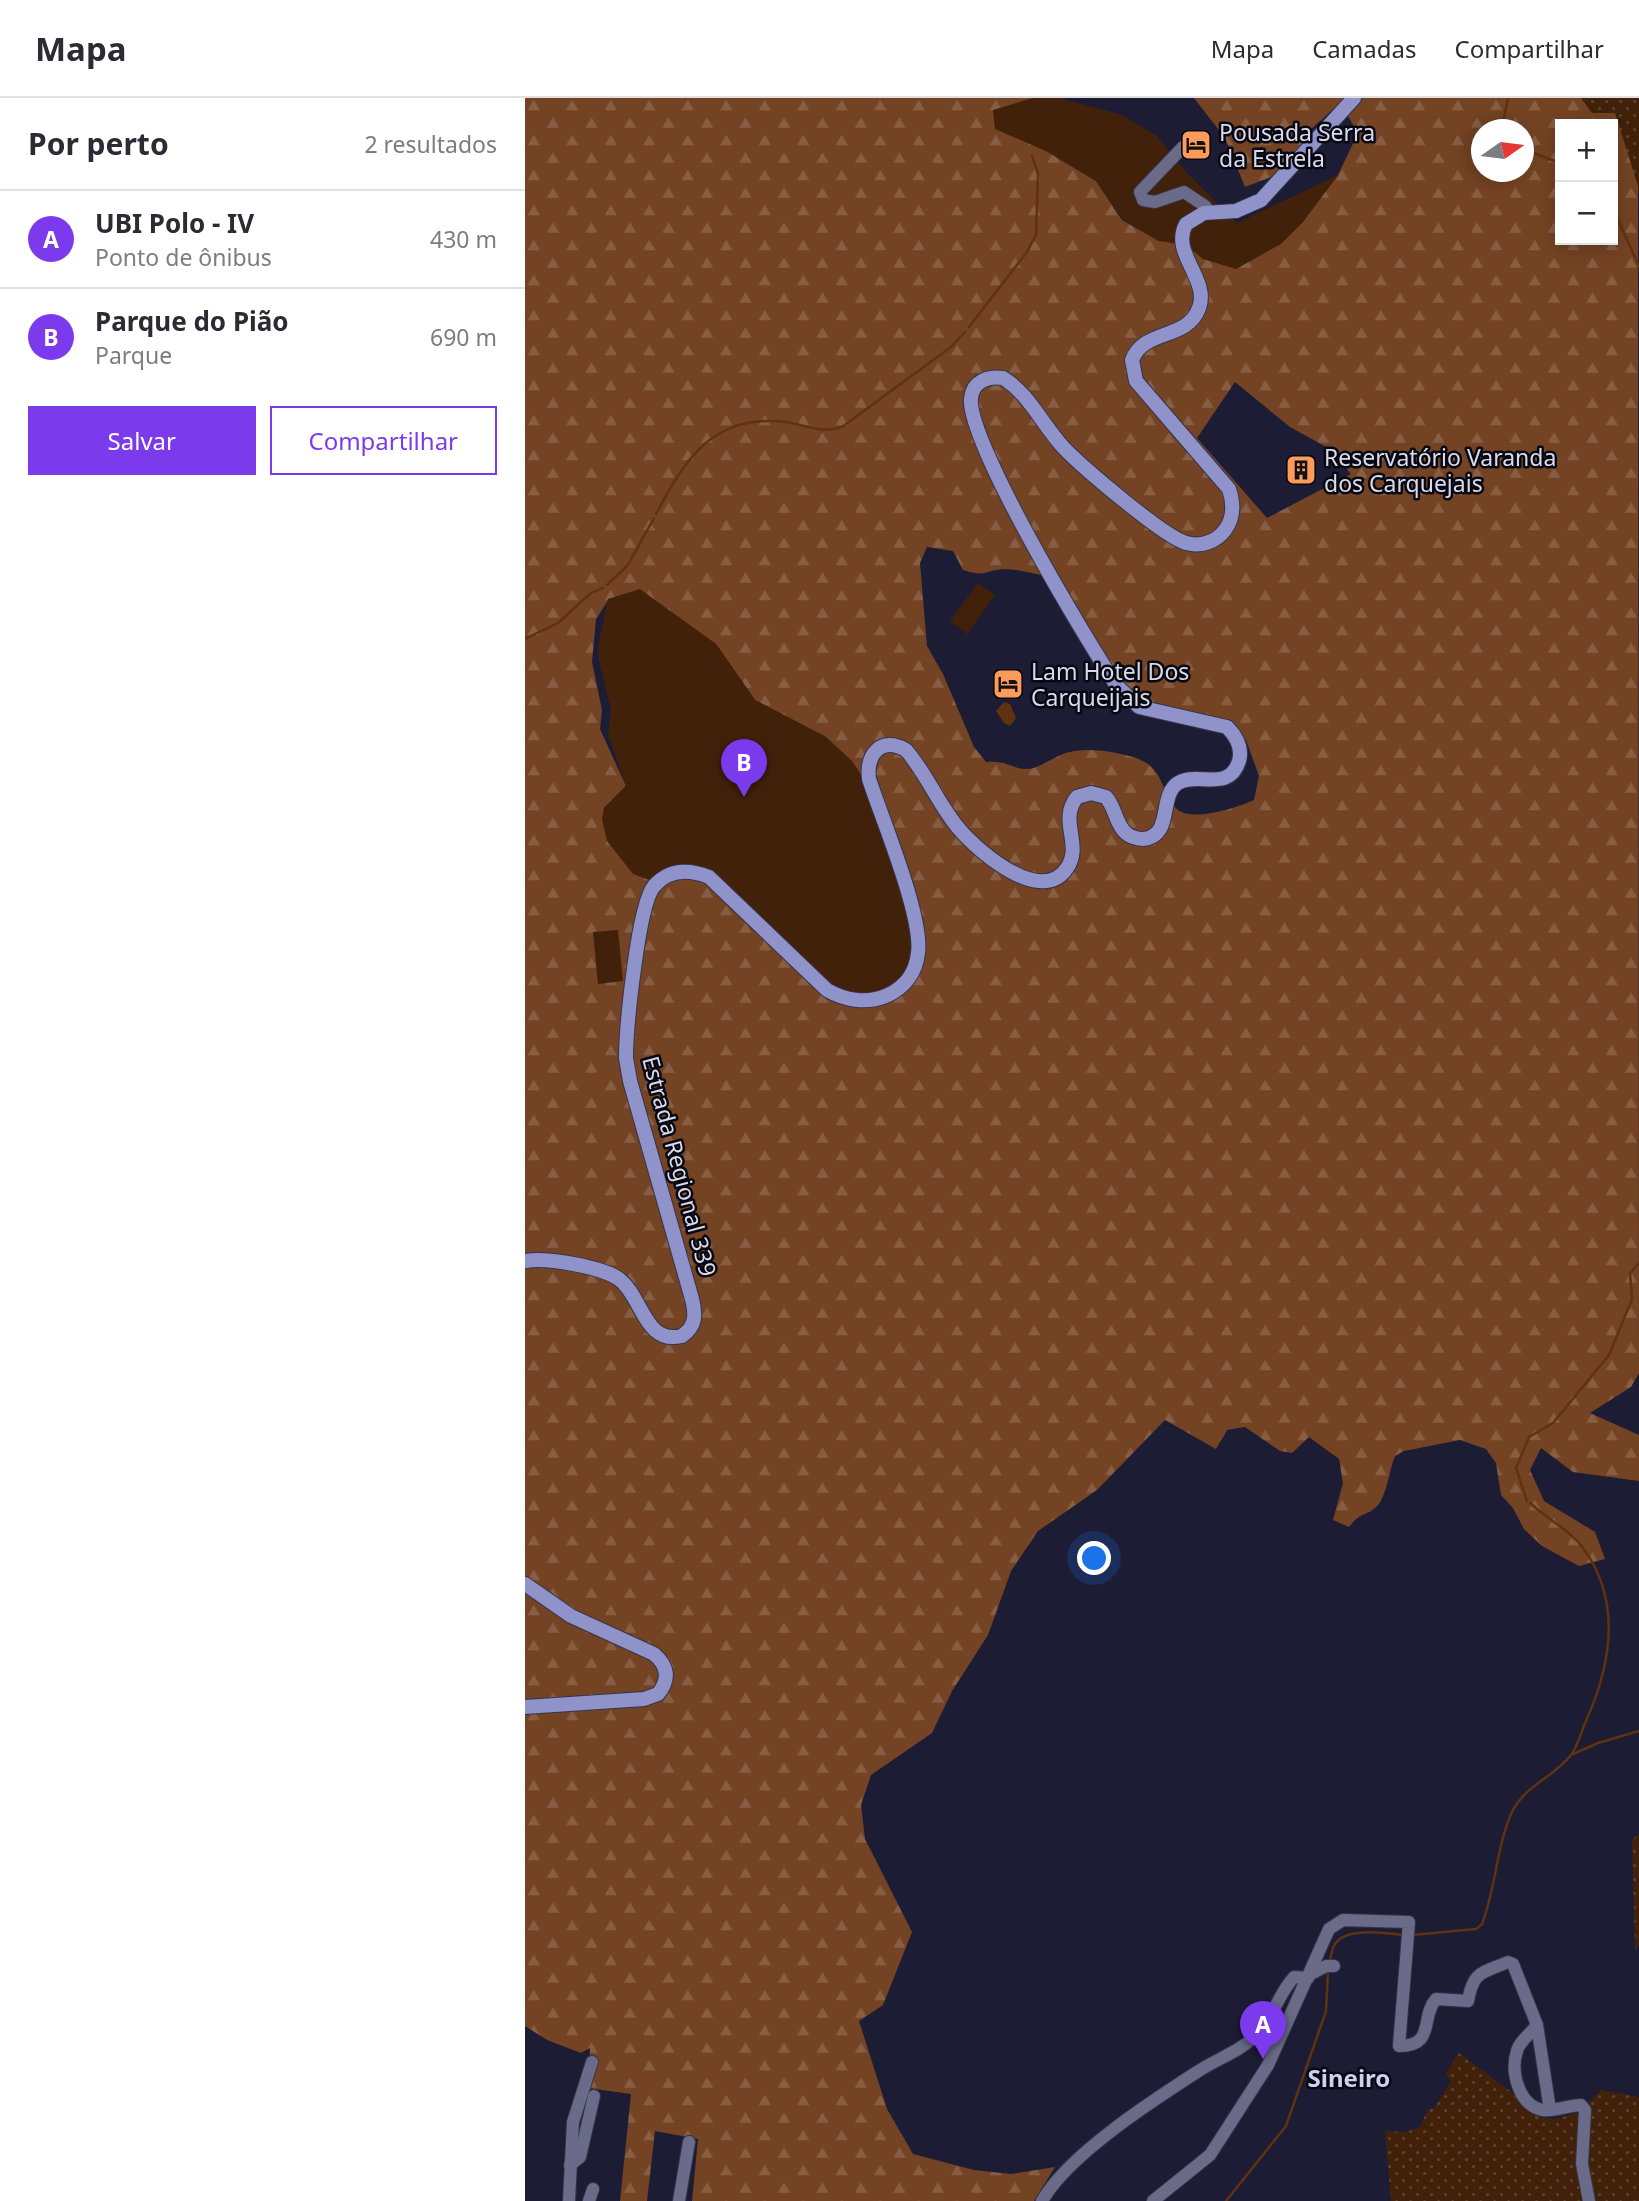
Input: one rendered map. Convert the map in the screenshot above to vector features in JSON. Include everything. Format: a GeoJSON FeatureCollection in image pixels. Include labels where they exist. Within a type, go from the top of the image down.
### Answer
{"type":"FeatureCollection","features":[{"type":"Feature","properties":{"kind":"main road","name":"Estrada Regional 339"},"geometry":{"type":"LineString","coordinates":[[525,1261],[545,1260],[611,1274],[625,1284],[651,1326],[661,1335],[682,1336],[693,1325],[695,1316],[692,1299],[630,1081],[627,1058],[646,904],[660,880],[683,871],[709,877],[827,990],[848,999],[873,1000],[898,989],[908,979],[919,947],[910,903],[869,779],[869,760],[878,748],[890,744],[906,750],[967,838],[995,860],[1035,883],[1053,881],[1069,867],[1073,855],[1067,816],[1077,797],[1091,793],[1106,797],[1126,834],[1136,838],[1148,838],[1161,828],[1170,792],[1176,784],[1188,779],[1219,780],[1235,770],[1240,756],[1239,743],[1227,727],[1139,706],[1117,686],[998,479],[971,405],[972,392],[979,382],[986,378],[1003,378],[1073,456],[1173,537],[1201,544],[1220,537],[1228,527],[1233,510],[1229,489],[1144,393],[1136,381],[1132,367],[1140,347],[1150,340],[1184,328],[1199,310],[1201,294],[1182,246],[1181,235],[1189,220],[1210,213],[1235,211],[1261,200],[1354,98]]}},
{"type":"Feature","properties":{"kind":"main road"},"geometry":{"type":"LineString","coordinates":[[525,1584],[572,1616],[654,1654],[663,1664],[666,1676],[658,1694],[644,1699],[525,1707]]}},
{"type":"Feature","properties":{"kind":"street"},"geometry":{"type":"LineString","coordinates":[[1183,147],[1140,192],[1143,200],[1155,202],[1184,192],[1205,206],[1210,213]]}},
{"type":"Feature","properties":{"kind":"street"},"geometry":{"type":"LineString","coordinates":[[1153,2201],[1210,2155],[1268,2065],[1329,1929],[1343,1920],[1409,1922],[1399,2046],[1418,2042],[1426,2033],[1431,2004],[1436,1999],[1468,2001],[1472,1980],[1508,1962],[1513,1964],[1537,2025],[1549,2110]]}},
{"type":"Feature","properties":{"kind":"street"},"geometry":{"type":"LineString","coordinates":[[1042,2201],[1070,2166],[1102,2140],[1198,2071],[1256,2035],[1294,1977],[1308,1977],[1330,1966]]}},
{"type":"Feature","properties":{"kind":"street"},"geometry":{"type":"LineString","coordinates":[[1537,2025],[1517,2049],[1515,2067],[1518,2089],[1528,2104],[1549,2110],[1574,2105],[1583,2107],[1582,2164],[1589,2201]]}},
{"type":"Feature","properties":{"kind":"street"},"geometry":{"type":"LineString","coordinates":[[569,2201],[573,2122],[592,2062]]}},
{"type":"Feature","properties":{"kind":"street"},"geometry":{"type":"LineString","coordinates":[[571,2165],[580,2157],[594,2096]]}},
{"type":"Feature","properties":{"kind":"street"},"geometry":{"type":"LineString","coordinates":[[678,2201],[689,2142]]}},
{"type":"Feature","properties":{"kind":"shaded area"},"geometry":{"type":"Polygon","coordinates":[[[1033,98],[1060,98],[1122,115],[1157,136],[1188,174],[1237,223],[1338,175],[1302,223],[1281,244],[1236,269],[1203,259],[1186,245],[1159,241],[1123,220],[1096,181],[1048,152],[995,129],[993,110],[1033,98]]]}},
{"type":"Feature","properties":{"kind":"shaded area"},"geometry":{"type":"Polygon","coordinates":[[[1581,98],[1639,98],[1639,194],[1618,119],[1615,114],[1592,113],[1581,98]]]}},
{"type":"Feature","properties":{"kind":"shaded area"},"geometry":{"type":"Polygon","coordinates":[[[978,583],[995,595],[967,634],[950,621],[978,583]]]}},
{"type":"Feature","properties":{"kind":"shaded area"},"geometry":{"type":"Polygon","coordinates":[[[640,589],[716,644],[755,700],[826,737],[852,761],[868,785],[919,946],[895,992],[855,1001],[831,994],[713,880],[686,870],[649,880],[633,874],[607,841],[602,819],[604,808],[626,786],[608,735],[611,709],[599,662],[598,646],[608,599],[640,589]]]}},
{"type":"Feature","properties":{"kind":"shaded area"},"geometry":{"type":"Polygon","coordinates":[[[1004,702],[1010,704],[1016,718],[1010,726],[1004,723],[996,711],[1004,702]]]}},
{"type":"Feature","properties":{"kind":"shaded area"},"geometry":{"type":"Polygon","coordinates":[[[618,930],[623,981],[598,984],[593,932],[618,930]]]}},
{"type":"Feature","properties":{"kind":"shaded area"},"geometry":{"type":"Polygon","coordinates":[[[1639,1834],[1639,1946],[1635,1950],[1632,1840],[1639,1834]]]}},
{"type":"Feature","properties":{"kind":"shaded area"},"geometry":{"type":"Polygon","coordinates":[[[1459,2053],[1548,2119],[1578,2111],[1601,2090],[1639,2097],[1639,2201],[1391,2201],[1385,2131],[1404,2132],[1420,2127],[1428,2109],[1434,2108],[1451,2081],[1446,2073],[1459,2053]]]}},
{"type":"Feature","properties":{"kind":"green space"},"geometry":{"type":"Polygon","coordinates":[[[525,98],[1033,98],[1030,100],[1048,152],[1096,181],[1122,220],[1159,241],[1302,223],[1338,175],[1358,133],[1340,103],[1310,130],[1310,149],[1287,171],[1245,187],[1225,138],[1194,98],[1581,98],[1592,113],[1615,113],[1617,119],[1555,119],[1555,245],[1618,245],[1618,123],[1638,186],[1639,1373],[1631,1387],[1590,1413],[1639,1435],[1639,1481],[1573,1472],[1541,1448],[1530,1470],[1544,1501],[1595,1532],[1605,1559],[1579,1566],[1542,1546],[1524,1529],[1513,1508],[1501,1495],[1496,1463],[1486,1449],[1460,1440],[1404,1451],[1395,1456],[1379,1503],[1349,1527],[1333,1520],[1343,1483],[1339,1459],[1309,1437],[1292,1453],[1280,1451],[1245,1427],[1227,1430],[1216,1449],[1165,1420],[1097,1490],[1038,1531],[1011,1571],[988,1635],[952,1691],[932,1733],[871,1775],[861,1805],[865,1839],[912,1932],[883,2005],[859,2021],[887,2109],[913,2154],[974,2170],[1011,2174],[1055,2167],[1034,2201],[692,2201],[698,2139],[655,2131],[647,2201],[620,2201],[631,2094],[588,2088],[590,2048],[581,2053],[547,2040],[525,2026],[525,98]],[[1235,382],[1197,438],[1267,518],[1351,474],[1328,448],[1290,427],[1235,382]],[[927,547],[920,563],[927,646],[943,674],[974,747],[986,762],[999,762],[1026,769],[1073,751],[1106,751],[1141,760],[1150,766],[1156,772],[1171,802],[1184,813],[1215,812],[1254,800],[1259,776],[1246,740],[1208,721],[1121,694],[1061,580],[1013,570],[971,572],[963,570],[953,551],[927,547]],[[609,599],[596,619],[592,662],[602,710],[600,729],[626,786],[604,808],[826,737],[755,700],[716,644],[681,621],[609,599]]]}},
{"type":"Feature","properties":{"kind":"waterway"},"geometry":{"type":"LineString","coordinates":[[1504,119],[1508,98]]}},
{"type":"Feature","properties":{"kind":"waterway"},"geometry":{"type":"LineString","coordinates":[[1534,153],[1555,161]]}},
{"type":"Feature","properties":{"kind":"waterway"},"geometry":{"type":"LineString","coordinates":[[969,327],[1027,252],[1036,235],[1038,173],[1032,156]]}},
{"type":"Feature","properties":{"kind":"waterway"},"geometry":{"type":"LineString","coordinates":[[1618,220],[1639,266]]}},
{"type":"Feature","properties":{"kind":"waterway"},"geometry":{"type":"LineString","coordinates":[[656,514],[691,458],[721,433],[739,425],[760,421],[785,422],[820,429],[842,427],[951,347],[965,332]]}},
{"type":"Feature","properties":{"kind":"waterway"},"geometry":{"type":"LineString","coordinates":[[607,585],[628,565],[654,518]]}},
{"type":"Feature","properties":{"kind":"waterway"},"geometry":{"type":"LineString","coordinates":[[525,639],[558,623],[591,593],[603,588]]}},
{"type":"Feature","properties":{"kind":"waterway"},"geometry":{"type":"LineString","coordinates":[[1527,1501],[1516,1468],[1529,1437],[1553,1423],[1609,1355],[1632,1299],[1630,1273],[1639,1263]]}},
{"type":"Feature","properties":{"kind":"waterway"},"geometry":{"type":"LineString","coordinates":[[1412,1935],[1476,1929],[1482,1924],[1491,1896],[1503,1836],[1513,1810],[1525,1794],[1564,1763],[1573,1751],[1602,1678],[1609,1633],[1608,1611],[1595,1568],[1578,1542],[1530,1503]]}},
{"type":"Feature","properties":{"kind":"waterway"},"geometry":{"type":"LineString","coordinates":[[1573,1754],[1598,1743],[1639,1731]]}},
{"type":"Feature","properties":{"kind":"waterway"},"geometry":{"type":"LineString","coordinates":[[1330,1961],[1335,1944],[1348,1935],[1366,1932],[1402,1935]]}},
{"type":"Feature","properties":{"kind":"waterway"},"geometry":{"type":"LineString","coordinates":[[1226,2201],[1286,2126],[1326,2011],[1328,1971]]}},
{"type":"Feature","properties":{"kind":"place","name":"Pousada Serra da Estrela"},"geometry":{"type":"Point","coordinates":[1196,145]}},
{"type":"Feature","properties":{"kind":"place","name":"Reservatório Varanda dos Carquejais"},"geometry":{"type":"Point","coordinates":[1301,470]}},
{"type":"Feature","properties":{"kind":"place","name":"Lam Hotel Dos Carqueijais"},"geometry":{"type":"Point","coordinates":[1008,684]}},
{"type":"Feature","properties":{"kind":"place","name":"Parque do Pião"},"geometry":{"type":"Point","coordinates":[744,797]}},
{"type":"Feature","properties":{"kind":"place","name":"UBI Polo - IV"},"geometry":{"type":"Point","coordinates":[1263,2059]}},
{"type":"Feature","properties":{"kind":"district","name":"Sineiro"},"geometry":{"type":"Point","coordinates":[1349,2077]}}]}
